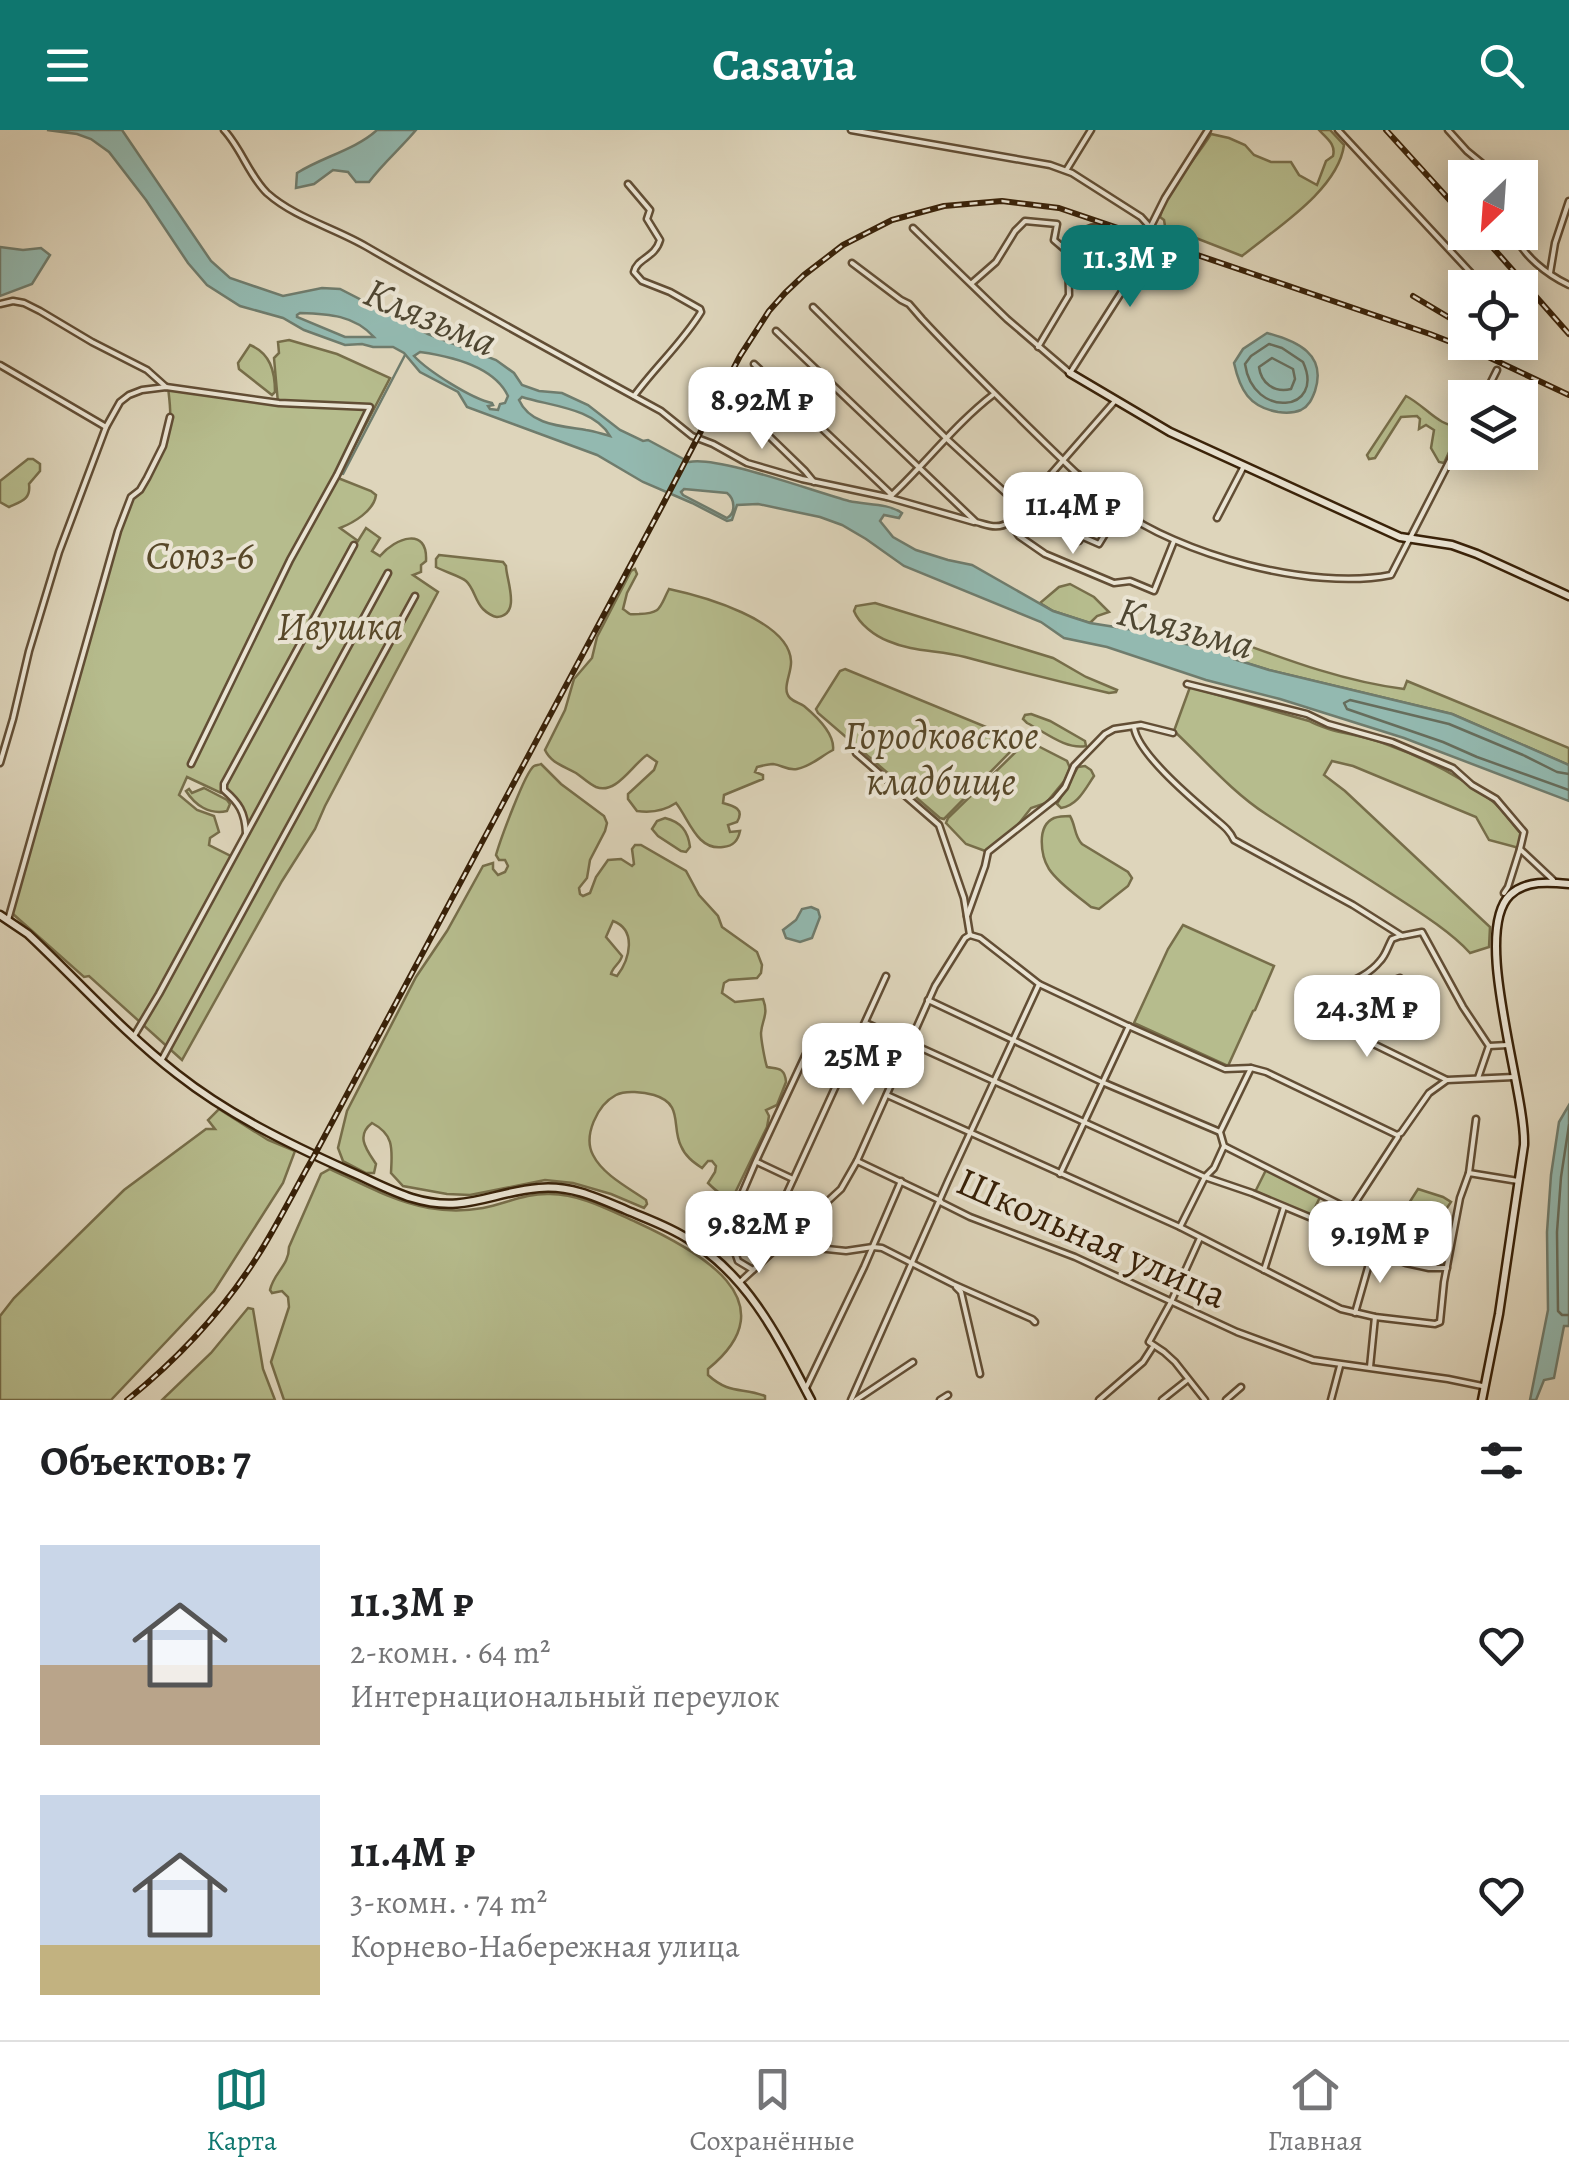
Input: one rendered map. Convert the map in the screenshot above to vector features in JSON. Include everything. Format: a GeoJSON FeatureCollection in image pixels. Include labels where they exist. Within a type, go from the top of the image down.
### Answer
{"type":"FeatureCollection","features":[{"type":"Feature","properties":{"kind":"street"},"geometry":{"type":"LineString","coordinates":[[224,130],[264,190],[284,206],[352,238],[660,411],[692,436],[746,463],[814,482],[890,496],[1001,527],[1032,497],[1115,400]]}},
{"type":"Feature","properties":{"kind":"street"},"geometry":{"type":"LineString","coordinates":[[852,130],[1050,164],[1067,170],[1150,227]]}},
{"type":"Feature","properties":{"kind":"street"},"geometry":{"type":"LineString","coordinates":[[1067,170],[1091,130]]}},
{"type":"Feature","properties":{"kind":"street"},"geometry":{"type":"LineString","coordinates":[[1070,373],[1134,271],[1150,227],[1208,130]]}},
{"type":"Feature","properties":{"kind":"street"},"geometry":{"type":"LineString","coordinates":[[1338,130],[1468,270]]}},
{"type":"Feature","properties":{"kind":"street"},"geometry":{"type":"LineString","coordinates":[[1448,130],[1478,160]]}},
{"type":"Feature","properties":{"kind":"street"},"geometry":{"type":"LineString","coordinates":[[628,184],[650,210],[647,219],[660,240],[634,272],[642,281],[687,301],[701,312],[634,396]]}},
{"type":"Feature","properties":{"kind":"street"},"geometry":{"type":"LineString","coordinates":[[1550,276],[1555,243],[1569,201]]}},
{"type":"Feature","properties":{"kind":"street"},"geometry":{"type":"LineString","coordinates":[[972,283],[996,262],[1020,226],[1029,220],[1057,224],[1054,240],[1068,255],[1070,295],[1038,347]]}},
{"type":"Feature","properties":{"kind":"street"},"geometry":{"type":"LineString","coordinates":[[914,228],[1007,320],[1070,373],[1170,432],[1400,537],[1452,545],[1569,596]]}},
{"type":"Feature","properties":{"kind":"street"},"geometry":{"type":"LineString","coordinates":[[1068,255],[1086,230],[1098,228],[1130,239],[1142,250]]}},
{"type":"Feature","properties":{"kind":"street"},"geometry":{"type":"LineString","coordinates":[[1525,250],[1550,276],[1569,285]]}},
{"type":"Feature","properties":{"kind":"street"},"geometry":{"type":"LineString","coordinates":[[852,263],[910,304],[994,394],[1104,499],[1175,539],[1238,562],[1328,578],[1391,575],[1448,463]]}},
{"type":"Feature","properties":{"kind":"street"},"geometry":{"type":"LineString","coordinates":[[0,304],[13,301],[40,311],[147,370],[166,387]]}},
{"type":"Feature","properties":{"kind":"street"},"geometry":{"type":"LineString","coordinates":[[813,308],[1022,508]]}},
{"type":"Feature","properties":{"kind":"street"},"geometry":{"type":"LineString","coordinates":[[776,330],[976,522]]}},
{"type":"Feature","properties":{"kind":"street"},"geometry":{"type":"LineString","coordinates":[[754,364],[890,496]]}},
{"type":"Feature","properties":{"kind":"street"},"geometry":{"type":"LineString","coordinates":[[0,365],[106,427]]}},
{"type":"Feature","properties":{"kind":"street"},"geometry":{"type":"LineString","coordinates":[[1492,380],[1497,370]]}},
{"type":"Feature","properties":{"kind":"street"},"geometry":{"type":"LineString","coordinates":[[0,763],[59,552],[106,427],[120,402],[129,394],[166,387],[279,404],[370,407],[191,764]]}},
{"type":"Feature","properties":{"kind":"street"},"geometry":{"type":"LineString","coordinates":[[890,496],[994,394]]}},
{"type":"Feature","properties":{"kind":"street"},"geometry":{"type":"LineString","coordinates":[[732,402],[814,482]]}},
{"type":"Feature","properties":{"kind":"street"},"geometry":{"type":"LineString","coordinates":[[8,920],[118,530],[131,497],[140,490],[163,446],[170,417]]}},
{"type":"Feature","properties":{"kind":"street"},"geometry":{"type":"LineString","coordinates":[[1217,518],[1244,466]]}},
{"type":"Feature","properties":{"kind":"street"},"geometry":{"type":"LineString","coordinates":[[1054,520],[1078,474]]}},
{"type":"Feature","properties":{"kind":"street"},"geometry":{"type":"LineString","coordinates":[[1032,497],[1079,541],[1104,499]]}},
{"type":"Feature","properties":{"kind":"street"},"geometry":{"type":"LineString","coordinates":[[1111,517],[1117,508]]}},
{"type":"Feature","properties":{"kind":"street"},"geometry":{"type":"LineString","coordinates":[[1083,537],[1099,544],[1114,521],[1099,509]]}},
{"type":"Feature","properties":{"kind":"street"},"geometry":{"type":"LineString","coordinates":[[1009,522],[1019,536],[1045,554],[1114,582],[1130,581],[1154,591],[1175,539]]}},
{"type":"Feature","properties":{"kind":"street"},"geometry":{"type":"LineString","coordinates":[[246,833],[239,803],[224,790],[224,784],[354,545]]}},
{"type":"Feature","properties":{"kind":"street"},"geometry":{"type":"LineString","coordinates":[[134,1036],[388,572]]}},
{"type":"Feature","properties":{"kind":"street"},"geometry":{"type":"LineString","coordinates":[[161,1060],[415,596]]}},
{"type":"Feature","properties":{"kind":"street"},"geometry":{"type":"LineString","coordinates":[[1187,684],[1307,714],[1392,742],[1452,768],[1496,799],[1522,828],[1524,836],[1504,893]]}},
{"type":"Feature","properties":{"kind":"street"},"geometry":{"type":"LineString","coordinates":[[968,916],[988,852],[1055,799],[1074,766],[1098,740],[1114,730],[1141,725],[1173,733]]}},
{"type":"Feature","properties":{"kind":"street"},"geometry":{"type":"LineString","coordinates":[[1134,727],[1134,735],[1146,753],[1227,828],[1234,840],[1354,905],[1402,936]]}},
{"type":"Feature","properties":{"kind":"street"},"geometry":{"type":"LineString","coordinates":[[856,753],[939,825],[964,898],[970,936]]}},
{"type":"Feature","properties":{"kind":"street"},"geometry":{"type":"LineString","coordinates":[[1520,848],[1556,883]]}},
{"type":"Feature","properties":{"kind":"street"},"geometry":{"type":"LineString","coordinates":[[1482,1400],[1499,1314],[1524,1136],[1508,1045],[1497,926],[1508,898],[1518,890],[1536,883],[1569,884]]}},
{"type":"Feature","properties":{"kind":"street"},"geometry":{"type":"LineString","coordinates":[[0,916],[28,934],[134,1036],[206,1095],[314,1156],[401,1194],[432,1202],[470,1203],[538,1188],[570,1189],[687,1238],[740,1282],[766,1319],[811,1400]]}},
{"type":"Feature","properties":{"kind":"street"},"geometry":{"type":"LineString","coordinates":[[1447,1080],[1304,1010],[1332,988],[1370,970],[1392,939],[1422,932],[1463,1008],[1489,1046]]}},
{"type":"Feature","properties":{"kind":"street"},"geometry":{"type":"LineString","coordinates":[[740,1282],[841,1189],[928,1000],[970,936],[980,938],[1039,984],[1129,1026],[1224,1069],[1266,1072],[1398,1135]]}},
{"type":"Feature","properties":{"kind":"street"},"geometry":{"type":"LineString","coordinates":[[886,976],[768,1240],[777,1246],[846,1251],[882,1248],[1034,1322]]}},
{"type":"Feature","properties":{"kind":"street"},"geometry":{"type":"LineString","coordinates":[[1332,988],[1360,994],[1414,1022],[1430,1022],[1419,990],[1400,978],[1384,984],[1353,980]]}},
{"type":"Feature","properties":{"kind":"street"},"geometry":{"type":"LineString","coordinates":[[853,1400],[1039,984]]}},
{"type":"Feature","properties":{"kind":"street"},"geometry":{"type":"LineString","coordinates":[[928,1000],[1102,1082],[1220,1132]]}},
{"type":"Feature","properties":{"kind":"street"},"geometry":{"type":"LineString","coordinates":[[866,1023],[1205,1176],[1338,1229],[1372,1250],[1406,1264],[1447,1268]]}},
{"type":"Feature","properties":{"kind":"street"},"geometry":{"type":"LineString","coordinates":[[1060,1174],[1129,1026]]}},
{"type":"Feature","properties":{"kind":"street"},"geometry":{"type":"LineString","coordinates":[[753,1270],[738,1261],[728,1229],[812,1041]]}},
{"type":"Feature","properties":{"kind":"street"},"geometry":{"type":"LineString","coordinates":[[1489,1046],[1508,1045]]}},
{"type":"Feature","properties":{"kind":"street"},"geometry":{"type":"LineString","coordinates":[[1478,1078],[1489,1046]]}},
{"type":"Feature","properties":{"kind":"street"},"geometry":{"type":"LineString","coordinates":[[1180,1227],[1224,1146],[1220,1132],[1251,1068]]}},
{"type":"Feature","properties":{"kind":"street"},"geometry":{"type":"LineString","coordinates":[[1338,1229],[1398,1135],[1438,1084],[1447,1080],[1514,1077]]}},
{"type":"Feature","properties":{"kind":"street"},"geometry":{"type":"LineString","coordinates":[[886,1096],[1180,1227],[1341,1309],[1436,1324],[1441,1320],[1447,1268],[1460,1198],[1469,1173],[1476,1119]]}},
{"type":"Feature","properties":{"kind":"street"},"geometry":{"type":"LineString","coordinates":[[1224,1146],[1349,1209]]}},
{"type":"Feature","properties":{"kind":"street","name":"Школьная улица"},"geometry":{"type":"LineString","coordinates":[[857,1161],[970,1217],[1075,1257],[1276,1347],[1313,1360],[1486,1387]]}},
{"type":"Feature","properties":{"kind":"street"},"geometry":{"type":"LineString","coordinates":[[756,1162],[794,1179]]}},
{"type":"Feature","properties":{"kind":"street"},"geometry":{"type":"LineString","coordinates":[[1469,1173],[1518,1181]]}},
{"type":"Feature","properties":{"kind":"street"},"geometry":{"type":"LineString","coordinates":[[806,1390],[901,1181]]}},
{"type":"Feature","properties":{"kind":"street"},"geometry":{"type":"LineString","coordinates":[[1264,1270],[1284,1208]]}},
{"type":"Feature","properties":{"kind":"street"},"geometry":{"type":"LineString","coordinates":[[1200,1238],[1149,1342],[1164,1352],[1205,1400]]}},
{"type":"Feature","properties":{"kind":"street"},"geometry":{"type":"LineString","coordinates":[[1355,1313],[1372,1250]]}},
{"type":"Feature","properties":{"kind":"street"},"geometry":{"type":"LineString","coordinates":[[953,1284],[961,1292],[980,1374]]}},
{"type":"Feature","properties":{"kind":"street"},"geometry":{"type":"LineString","coordinates":[[1370,1367],[1375,1317]]}},
{"type":"Feature","properties":{"kind":"street"},"geometry":{"type":"LineString","coordinates":[[1099,1400],[1142,1362],[1153,1346]]}},
{"type":"Feature","properties":{"kind":"street"},"geometry":{"type":"LineString","coordinates":[[853,1400],[914,1362]]}},
{"type":"Feature","properties":{"kind":"street"},"geometry":{"type":"LineString","coordinates":[[1331,1400],[1340,1364]]}},
{"type":"Feature","properties":{"kind":"street"},"geometry":{"type":"LineString","coordinates":[[1162,1400],[1188,1379]]}},
{"type":"Feature","properties":{"kind":"street"},"geometry":{"type":"LineString","coordinates":[[1226,1400],[1242,1387]]}},
{"type":"Feature","properties":{"kind":"street"},"geometry":{"type":"LineString","coordinates":[[940,1400],[948,1394]]}},
{"type":"Feature","properties":{"kind":"green space"},"geometry":{"type":"Polygon","coordinates":[[[1319,130],[1330,130],[1344,145],[1330,177],[1304,207],[1242,256],[1165,226],[1160,217],[1169,196],[1211,134],[1245,145],[1254,155],[1271,162],[1291,162],[1299,175],[1317,185],[1334,152],[1319,130]]]}},
{"type":"Feature","properties":{"kind":"green space"},"geometry":{"type":"Polygon","coordinates":[[[289,340],[337,354],[390,378],[338,478],[371,491],[376,495],[374,501],[362,516],[340,528],[358,541],[366,528],[380,538],[372,551],[380,556],[402,540],[416,539],[422,543],[426,561],[421,572],[413,575],[438,592],[315,829],[182,1060],[13,914],[12,907],[128,503],[149,475],[164,442],[170,419],[168,387],[278,403],[274,358],[279,353],[278,342],[289,340]],[[187,777],[179,795],[197,810],[214,816],[219,832],[210,838],[209,845],[233,857],[246,833],[239,803],[187,777]]]}},
{"type":"Feature","properties":{"kind":"green space"},"geometry":{"type":"Polygon","coordinates":[[[250,345],[270,364],[275,384],[272,395],[239,369],[238,363],[250,345]]]}},
{"type":"Feature","properties":{"kind":"green space"},"geometry":{"type":"Polygon","coordinates":[[[1406,396],[1448,424],[1448,454],[1444,463],[1439,462],[1431,448],[1434,430],[1426,425],[1419,429],[1417,416],[1401,417],[1375,458],[1369,459],[1367,455],[1406,396]]]}},
{"type":"Feature","properties":{"kind":"green space"},"geometry":{"type":"Polygon","coordinates":[[[28,459],[40,464],[40,471],[29,484],[27,496],[9,507],[0,502],[0,481],[28,459]]]}},
{"type":"Feature","properties":{"kind":"green space"},"geometry":{"type":"Polygon","coordinates":[[[439,555],[503,562],[511,596],[505,615],[497,617],[486,612],[466,581],[436,567],[439,555]]]}},
{"type":"Feature","properties":{"kind":"green space"},"geometry":{"type":"Polygon","coordinates":[[[635,569],[637,574],[623,609],[630,614],[656,611],[669,589],[742,612],[776,633],[787,646],[791,661],[788,694],[814,715],[831,738],[833,750],[812,763],[794,769],[773,764],[757,767],[755,772],[763,775],[763,779],[724,795],[723,803],[740,814],[737,822],[728,825],[730,832],[740,831],[730,845],[714,847],[700,839],[676,803],[657,811],[637,811],[628,794],[654,770],[657,762],[647,755],[617,783],[603,788],[593,786],[554,761],[545,750],[565,710],[574,679],[592,658],[597,637],[635,569]]]}},
{"type":"Feature","properties":{"kind":"green space"},"geometry":{"type":"Polygon","coordinates":[[[1070,584],[1094,597],[1109,612],[1090,623],[1040,603],[1059,587],[1070,584]]]}},
{"type":"Feature","properties":{"kind":"green space"},"geometry":{"type":"Polygon","coordinates":[[[875,603],[1053,658],[1117,690],[1109,693],[955,655],[897,645],[873,633],[856,616],[856,606],[875,603]]]}},
{"type":"Feature","properties":{"kind":"green space"},"geometry":{"type":"Polygon","coordinates":[[[1222,636],[1357,680],[1404,689],[1407,681],[1569,748],[1569,765],[1452,714],[1233,659],[1219,648],[1222,636]]]}},
{"type":"Feature","properties":{"kind":"green space","name":"Городковское кладбище"},"geometry":{"type":"Polygon","coordinates":[[[845,669],[1013,738],[1018,744],[944,819],[940,818],[818,713],[816,709],[845,669]]]}},
{"type":"Feature","properties":{"kind":"green space"},"geometry":{"type":"Polygon","coordinates":[[[1190,687],[1398,748],[1453,775],[1495,804],[1522,835],[1519,848],[1489,840],[1476,817],[1353,766],[1332,761],[1324,775],[1490,927],[1489,947],[1470,953],[1421,914],[1241,796],[1174,731],[1190,687]]]}},
{"type":"Feature","properties":{"kind":"green space"},"geometry":{"type":"Polygon","coordinates":[[[1031,714],[1085,741],[1086,746],[1063,743],[1027,723],[1023,719],[1031,714]]]}},
{"type":"Feature","properties":{"kind":"green space"},"geometry":{"type":"Polygon","coordinates":[[[1032,743],[1067,761],[1070,768],[1065,780],[1046,803],[1031,808],[1010,835],[988,852],[966,844],[946,823],[948,818],[1024,744],[1032,743]]]}},
{"type":"Feature","properties":{"kind":"green space"},"geometry":{"type":"Polygon","coordinates":[[[541,764],[604,816],[607,823],[590,860],[587,878],[579,888],[580,894],[590,893],[608,860],[621,859],[632,866],[632,849],[641,845],[686,871],[722,927],[757,952],[762,965],[757,978],[729,980],[722,993],[735,1002],[763,999],[761,1033],[766,1064],[782,1071],[786,1082],[777,1105],[766,1110],[767,1127],[734,1195],[723,1194],[708,1183],[715,1172],[712,1161],[702,1168],[685,1153],[669,1104],[640,1092],[620,1093],[603,1106],[591,1130],[590,1147],[603,1169],[646,1200],[644,1208],[573,1183],[545,1180],[470,1195],[403,1186],[391,1173],[388,1138],[372,1123],[363,1138],[376,1164],[374,1173],[343,1161],[338,1148],[347,1111],[416,977],[483,866],[493,863],[498,875],[505,872],[508,866],[496,855],[498,847],[525,780],[534,766],[541,764]],[[613,921],[606,937],[622,956],[611,974],[617,976],[629,946],[621,925],[613,921]]]}},
{"type":"Feature","properties":{"kind":"green space"},"geometry":{"type":"Polygon","coordinates":[[[1085,766],[1094,776],[1077,800],[1061,808],[1057,804],[1078,767],[1085,766]]]}},
{"type":"Feature","properties":{"kind":"green space"},"geometry":{"type":"Polygon","coordinates":[[[204,788],[227,800],[227,811],[203,808],[186,791],[204,788]]]}},
{"type":"Feature","properties":{"kind":"green space"},"geometry":{"type":"Polygon","coordinates":[[[1070,816],[1082,844],[1132,878],[1128,886],[1099,909],[1058,880],[1044,857],[1044,828],[1054,818],[1070,816]]]}},
{"type":"Feature","properties":{"kind":"green space"},"geometry":{"type":"Polygon","coordinates":[[[665,818],[685,832],[690,847],[686,852],[652,829],[665,818]]]}},
{"type":"Feature","properties":{"kind":"green space"},"geometry":{"type":"Polygon","coordinates":[[[1183,925],[1274,966],[1228,1066],[1134,1023],[1183,925]]]}},
{"type":"Feature","properties":{"kind":"green space"},"geometry":{"type":"Polygon","coordinates":[[[219,1109],[268,1140],[295,1151],[283,1183],[214,1291],[111,1400],[0,1400],[0,1316],[124,1190],[206,1129],[215,1129],[208,1120],[219,1109]]]}},
{"type":"Feature","properties":{"kind":"green space"},"geometry":{"type":"Polygon","coordinates":[[[330,1169],[391,1197],[436,1209],[476,1209],[541,1194],[572,1197],[605,1208],[685,1247],[726,1280],[738,1300],[741,1321],[732,1344],[708,1369],[708,1375],[730,1388],[765,1396],[765,1400],[284,1400],[271,1362],[289,1307],[288,1297],[282,1291],[270,1290],[287,1259],[321,1174],[330,1169]]]}},
{"type":"Feature","properties":{"kind":"green space"},"geometry":{"type":"Polygon","coordinates":[[[1266,1170],[1320,1197],[1311,1216],[1255,1192],[1266,1170]]]}},
{"type":"Feature","properties":{"kind":"green space"},"geometry":{"type":"Polygon","coordinates":[[[1418,1189],[1451,1202],[1427,1238],[1395,1225],[1418,1189]]]}},
{"type":"Feature","properties":{"kind":"green space"},"geometry":{"type":"Polygon","coordinates":[[[248,1308],[253,1309],[263,1369],[275,1400],[162,1400],[211,1353],[248,1308]]]}},
{"type":"Feature","properties":{"kind":"water"},"geometry":{"type":"Polygon","coordinates":[[[47,130],[122,130],[211,261],[230,278],[283,296],[322,288],[340,289],[428,334],[496,360],[514,373],[522,385],[562,393],[588,405],[620,430],[689,462],[743,469],[849,501],[896,510],[902,513],[899,518],[884,515],[880,521],[893,537],[916,550],[972,565],[1053,611],[1190,645],[1200,637],[1234,659],[1269,670],[1452,714],[1569,765],[1569,801],[1404,738],[1107,647],[1064,638],[1041,622],[904,566],[842,525],[820,517],[758,504],[737,505],[732,520],[727,521],[643,482],[597,455],[467,407],[458,392],[420,372],[404,353],[393,347],[345,345],[283,318],[240,306],[207,285],[188,263],[109,152],[77,134],[47,130]],[[297,315],[345,337],[374,337],[358,324],[340,317],[297,315]],[[420,352],[414,356],[451,384],[492,403],[490,409],[498,410],[505,403],[508,396],[482,370],[444,356],[420,352]],[[522,397],[519,400],[538,419],[610,436],[583,414],[522,397]],[[684,489],[681,492],[727,518],[732,513],[733,502],[727,493],[684,489]]]}},
{"type":"Feature","properties":{"kind":"water"},"geometry":{"type":"Polygon","coordinates":[[[377,130],[416,130],[369,182],[356,182],[348,172],[333,170],[314,184],[296,188],[297,173],[377,130]]]}},
{"type":"Feature","properties":{"kind":"water"},"geometry":{"type":"Polygon","coordinates":[[[0,247],[41,248],[50,255],[32,284],[0,296],[0,247]]]}},
{"type":"Feature","properties":{"kind":"water"},"geometry":{"type":"Polygon","coordinates":[[[1267,333],[1299,345],[1317,367],[1315,391],[1301,410],[1268,410],[1247,396],[1239,381],[1234,363],[1243,349],[1267,333]]]}},
{"type":"Feature","properties":{"kind":"water"},"geometry":{"type":"Polygon","coordinates":[[[802,909],[818,910],[820,917],[812,938],[800,942],[786,938],[783,930],[802,909]]]}},
{"type":"Feature","properties":{"kind":"water"},"geometry":{"type":"Polygon","coordinates":[[[1569,1105],[1569,1326],[1564,1326],[1554,1378],[1544,1380],[1536,1400],[1530,1400],[1548,1310],[1551,1175],[1559,1122],[1569,1105]]]}},
{"type":"Feature","properties":{"kind":"waterway","name":"Клязьма"},"geometry":{"type":"LineString","coordinates":[[343,474],[405,355]]}},
{"type":"Feature","properties":{"kind":"railway"},"geometry":{"type":"LineString","coordinates":[[1386,130],[1448,198]]}},
{"type":"Feature","properties":{"kind":"railway"},"geometry":{"type":"LineString","coordinates":[[127,1400],[198,1334],[257,1257],[740,356],[785,293],[843,245],[892,220],[944,206],[1002,201],[1059,208],[1430,334],[1569,395]]}},
{"type":"Feature","properties":{"kind":"railway"},"geometry":{"type":"LineString","coordinates":[[1495,250],[1569,334]]}},
{"type":"Feature","properties":{"kind":"railway"},"geometry":{"type":"LineString","coordinates":[[1413,296],[1448,317]]}},
{"type":"Feature","properties":{"kind":"park label","name":"Союз-6"},"geometry":{"type":"Point","coordinates":[200,555]}},
{"type":"Feature","properties":{"kind":"park label","name":"Ивушка"},"geometry":{"type":"Point","coordinates":[340,626]}}]}
